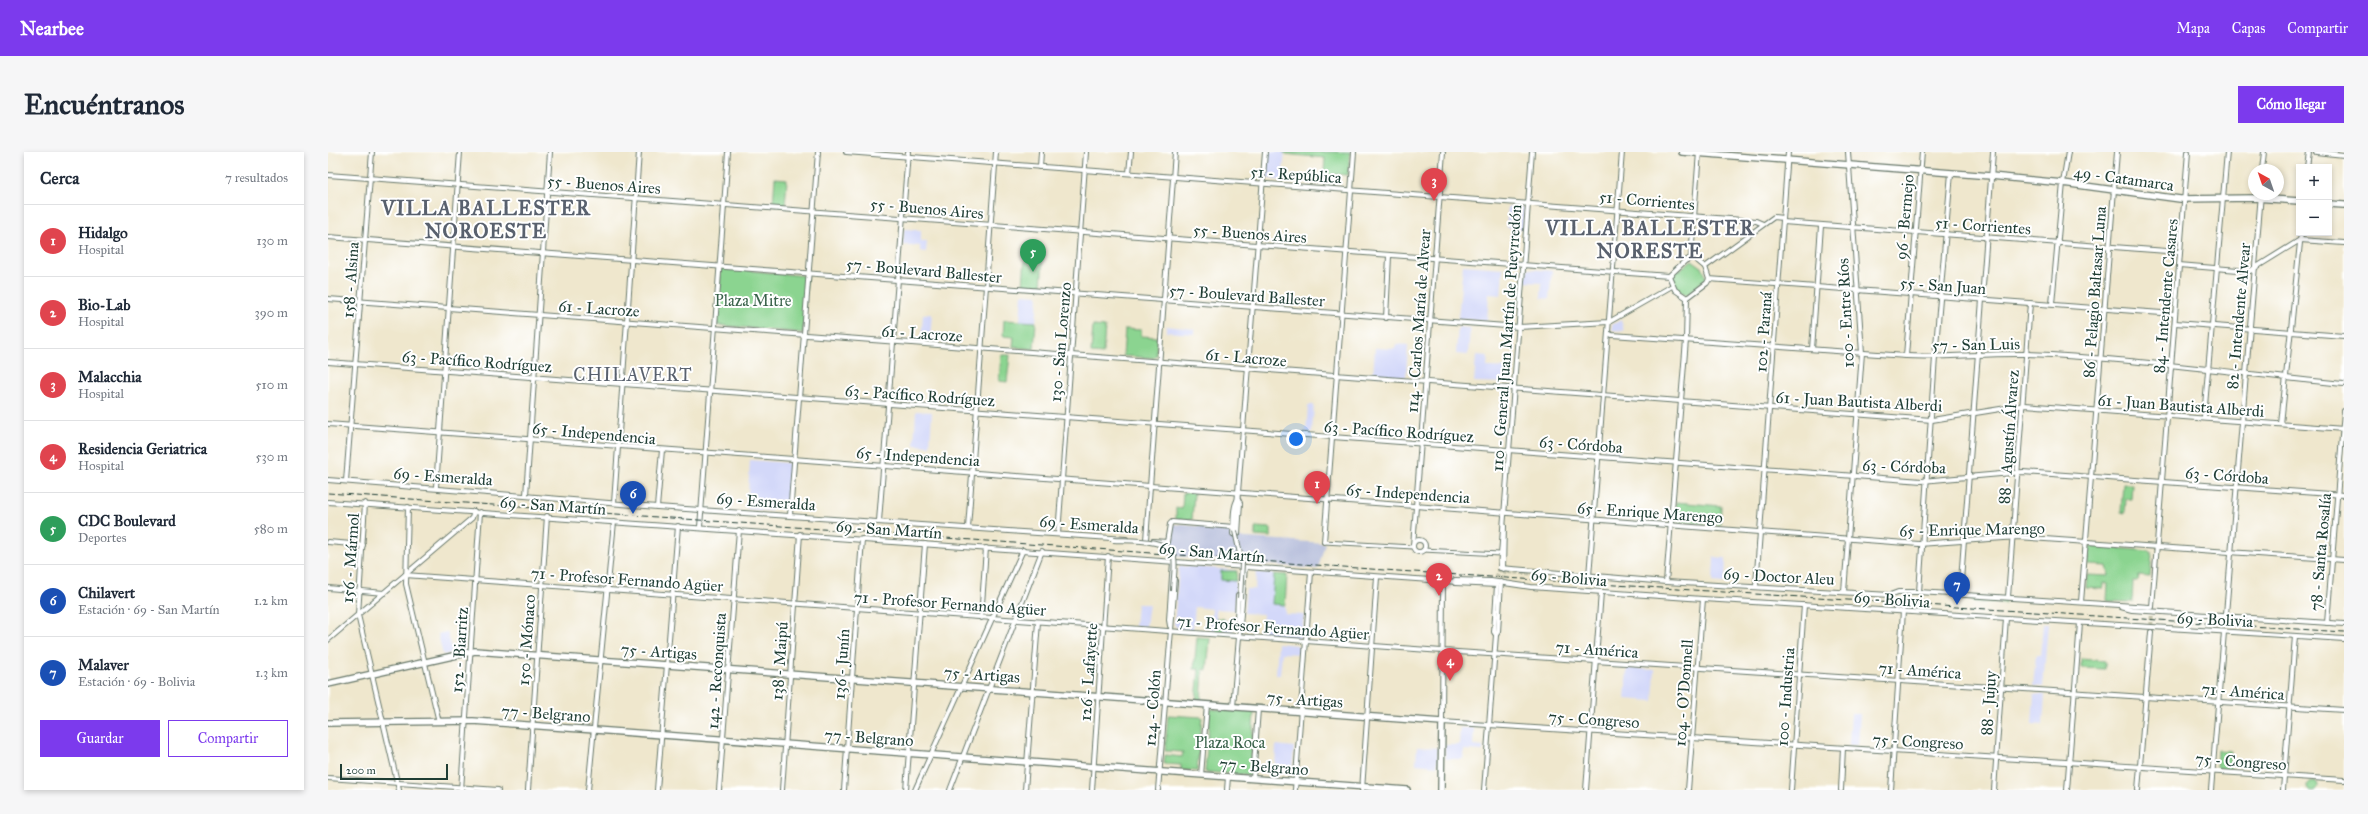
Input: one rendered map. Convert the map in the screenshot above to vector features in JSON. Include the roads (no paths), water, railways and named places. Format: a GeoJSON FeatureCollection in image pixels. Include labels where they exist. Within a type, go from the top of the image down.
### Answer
{"type":"FeatureCollection","features":[{"type":"Feature","properties":{"kind":"street","name":"158 - Alsina"},"geometry":{"type":"LineString","coordinates":[[346,481],[372,152]]}},
{"type":"Feature","properties":{"kind":"street"},"geometry":{"type":"LineString","coordinates":[[436,488],[459,185],[460,152]]}},
{"type":"Feature","properties":{"kind":"street"},"geometry":{"type":"LineString","coordinates":[[526,495],[550,152]]}},
{"type":"Feature","properties":{"kind":"street"},"geometry":{"type":"LineString","coordinates":[[614,503],[639,152]]}},
{"type":"Feature","properties":{"kind":"street"},"geometry":{"type":"LineString","coordinates":[[700,527],[728,152]]}},
{"type":"Feature","properties":{"kind":"street"},"geometry":{"type":"LineString","coordinates":[[790,515],[818,152]]}},
{"type":"Feature","properties":{"kind":"street","name":"51 - República"},"geometry":{"type":"LineString","coordinates":[[846,152],[908,154],[1040,167],[1528,203]]}},
{"type":"Feature","properties":{"kind":"street"},"geometry":{"type":"LineString","coordinates":[[968,528],[996,152]]}},
{"type":"Feature","properties":{"kind":"street"},"geometry":{"type":"LineString","coordinates":[[1040,167],[1041,152]]}},
{"type":"Feature","properties":{"kind":"street","name":"130 - San Lorenzo"},"geometry":{"type":"LineString","coordinates":[[1058,534],[1086,152]]}},
{"type":"Feature","properties":{"kind":"street"},"geometry":{"type":"LineString","coordinates":[[1129,174],[1130,152]]}},
{"type":"Feature","properties":{"kind":"street"},"geometry":{"type":"LineString","coordinates":[[1146,540],[1175,152]]}},
{"type":"Feature","properties":{"kind":"street"},"geometry":{"type":"LineString","coordinates":[[1233,707],[1239,636],[1242,563],[1234,529],[1239,493],[1244,431],[1264,152]]}},
{"type":"Feature","properties":{"kind":"street"},"geometry":{"type":"LineString","coordinates":[[1354,152],[1324,542],[1413,546],[1418,552],[1423,550],[1500,554]]}},
{"type":"Feature","properties":{"kind":"street","name":"114 - Carlos María de Alvear"},"geometry":{"type":"LineString","coordinates":[[1413,546],[1415,540],[1416,506],[1443,152]]}},
{"type":"Feature","properties":{"kind":"street","name":"110 - General Juan Martín de Pueyrredón"},"geometry":{"type":"LineString","coordinates":[[1501,568],[1500,554],[1504,526],[1515,390],[1532,152]]}},
{"type":"Feature","properties":{"kind":"street"},"geometry":{"type":"LineString","coordinates":[[1589,576],[1622,152]]}},
{"type":"Feature","properties":{"kind":"street","name":"49 - Catamarca"},"geometry":{"type":"LineString","coordinates":[[1682,152],[1991,176],[2063,183],[2184,199],[2248,197]]}},
{"type":"Feature","properties":{"kind":"street","name":"102 - Paraná"},"geometry":{"type":"LineString","coordinates":[[1756,586],[1788,152]]}},
{"type":"Feature","properties":{"kind":"street","name":"100 - Entre Ríos"},"geometry":{"type":"LineString","coordinates":[[1844,592],[1862,353],[1848,152]]}},
{"type":"Feature","properties":{"kind":"street","name":"96 - Bermejo"},"geometry":{"type":"LineString","coordinates":[[1906,356],[1922,152]]}},
{"type":"Feature","properties":{"kind":"street"},"geometry":{"type":"LineString","coordinates":[[1960,594],[1993,152]]}},
{"type":"Feature","properties":{"kind":"street"},"geometry":{"type":"LineString","coordinates":[[2052,304],[2063,183],[2068,152]]}},
{"type":"Feature","properties":{"kind":"street","name":"86 - Pelagio Baltasar Luna"},"geometry":{"type":"LineString","coordinates":[[2081,602],[2117,152]]}},
{"type":"Feature","properties":{"kind":"street","name":"84 - Intendente Casares"},"geometry":{"type":"LineString","coordinates":[[2151,609],[2188,152]]}},
{"type":"Feature","properties":{"kind":"street"},"geometry":{"type":"LineString","coordinates":[[2204,417],[2227,152]]}},
{"type":"Feature","properties":{"kind":"street"},"geometry":{"type":"LineString","coordinates":[[2263,164],[2264,152]]}},
{"type":"Feature","properties":{"kind":"street"},"geometry":{"type":"LineString","coordinates":[[2307,164],[2308,152]]}},
{"type":"Feature","properties":{"kind":"street"},"geometry":{"type":"LineString","coordinates":[[2316,152],[2344,154]]}},
{"type":"Feature","properties":{"kind":"street"},"geometry":{"type":"LineString","coordinates":[[1524,265],[1669,276],[1690,257],[1699,153]]}},
{"type":"Feature","properties":{"kind":"street"},"geometry":{"type":"LineString","coordinates":[[879,521],[908,154]]}},
{"type":"Feature","properties":{"kind":"street"},"geometry":{"type":"LineString","coordinates":[[1919,592],[1932,420],[1935,357],[1942,296],[1951,173]]}},
{"type":"Feature","properties":{"kind":"street","name":"55 - Buenos Aires"},"geometry":{"type":"LineString","coordinates":[[328,175],[902,218],[1081,233],[1524,265]]}},
{"type":"Feature","properties":{"kind":"street","name":"49 - Catamarca"},"geometry":{"type":"LineString","coordinates":[[2284,199],[2296,201]]}},
{"type":"Feature","properties":{"kind":"street","name":"82 - Intendente Alvear"},"geometry":{"type":"LineString","coordinates":[[2225,615],[2227,563],[2230,559],[2260,200]]}},
{"type":"Feature","properties":{"kind":"street","name":"51 - Corrientes"},"geometry":{"type":"LineString","coordinates":[[1528,203],[1756,221],[1763,224]]}},
{"type":"Feature","properties":{"kind":"street"},"geometry":{"type":"LineString","coordinates":[[2332,204],[2344,205]]}},
{"type":"Feature","properties":{"kind":"street"},"geometry":{"type":"LineString","coordinates":[[1705,267],[1774,217],[1783,220]]}},
{"type":"Feature","properties":{"kind":"street","name":"51 - Corrientes"},"geometry":{"type":"LineString","coordinates":[[1783,220],[1821,226],[1853,227],[2180,252]]}},
{"type":"Feature","properties":{"kind":"street"},"geometry":{"type":"LineString","coordinates":[[1812,349],[1821,226]]}},
{"type":"Feature","properties":{"kind":"street"},"geometry":{"type":"LineString","coordinates":[[2281,424],[2301,236]]}},
{"type":"Feature","properties":{"kind":"street","name":"57 - Boulevard Ballester"},"geometry":{"type":"LineString","coordinates":[[328,237],[1519,327],[1609,322]]}},
{"type":"Feature","properties":{"kind":"street"},"geometry":{"type":"LineString","coordinates":[[2179,266],[2253,270],[2300,240],[2344,244]]}},
{"type":"Feature","properties":{"kind":"street"},"geometry":{"type":"LineString","coordinates":[[1386,318],[1389,256]]}},
{"type":"Feature","properties":{"kind":"street"},"geometry":{"type":"LineString","coordinates":[[1666,582],[1686,340],[1688,298],[1707,283],[1709,279],[1705,267],[1696,259],[1690,257]]}},
{"type":"Feature","properties":{"kind":"street"},"geometry":{"type":"LineString","coordinates":[[1669,276],[1672,286],[1688,298]]}},
{"type":"Feature","properties":{"kind":"street","name":"55 - San Juan"},"geometry":{"type":"LineString","coordinates":[[1709,279],[2175,314]]}},
{"type":"Feature","properties":{"kind":"street"},"geometry":{"type":"LineString","coordinates":[[1609,322],[1672,286]]}},
{"type":"Feature","properties":{"kind":"street","name":"61 - Lacroze"},"geometry":{"type":"LineString","coordinates":[[328,299],[1515,390]]}},
{"type":"Feature","properties":{"kind":"street","name":"88 - Agustín Álvarez"},"geometry":{"type":"LineString","coordinates":[[2008,597],[2030,303]]}},
{"type":"Feature","properties":{"kind":"street"},"geometry":{"type":"LineString","coordinates":[[2175,323],[2344,336]]}},
{"type":"Feature","properties":{"kind":"street","name":"57 - San Luis"},"geometry":{"type":"LineString","coordinates":[[1608,333],[1612,335],[1906,356],[1935,357],[2026,354],[2171,366],[2344,384]]}},
{"type":"Feature","properties":{"kind":"street","name":"63 - Pacífico Rodríguez"},"geometry":{"type":"LineString","coordinates":[[328,362],[1510,451]]}},
{"type":"Feature","properties":{"kind":"street","name":"61 - Juan Bautista Alberdi"},"geometry":{"type":"LineString","coordinates":[[1515,390],[1932,420],[2022,406],[2167,416],[2204,417],[2241,422],[2343,429]]}},
{"type":"Feature","properties":{"kind":"street","name":"78 - Santa Rosalía"},"geometry":{"type":"LineString","coordinates":[[2326,623],[2337,495],[2342,462],[2344,411]]}},
{"type":"Feature","properties":{"kind":"street","name":"65 - Independencia"},"geometry":{"type":"LineString","coordinates":[[328,424],[1505,512]]}},
{"type":"Feature","properties":{"kind":"street"},"geometry":{"type":"LineString","coordinates":[[658,507],[662,450]]}},
{"type":"Feature","properties":{"kind":"street","name":"63 - Córdoba"},"geometry":{"type":"LineString","coordinates":[[1510,451],[1927,482],[2017,472],[2344,495]]}},
{"type":"Feature","properties":{"kind":"street","name":"69 - Esmeralda"},"geometry":{"type":"LineString","coordinates":[[328,480],[658,507],[879,521],[1058,534],[1092,538],[1167,542],[1170,524],[1172,522],[1234,529]]}},
{"type":"Feature","properties":{"kind":"street","name":"69 - San Martín"},"geometry":{"type":"LineString","coordinates":[[330,501],[925,544],[1042,551],[1497,585],[1494,632],[1496,635]]}},
{"type":"Feature","properties":{"kind":"street","name":"156 - Mármol"},"geometry":{"type":"LineString","coordinates":[[365,503],[358,615],[373,673],[399,790]]}},
{"type":"Feature","properties":{"kind":"street"},"geometry":{"type":"LineString","coordinates":[[408,507],[405,575],[439,722]]}},
{"type":"Feature","properties":{"kind":"street"},"geometry":{"type":"LineString","coordinates":[[328,640],[472,518],[474,511]]}},
{"type":"Feature","properties":{"kind":"street","name":"152 - Biarritz"},"geometry":{"type":"LineString","coordinates":[[461,789],[472,651],[480,512]]}},
{"type":"Feature","properties":{"kind":"street","name":"65 - Enrique Marengo"},"geometry":{"type":"LineString","coordinates":[[1505,512],[1671,526],[1923,544],[2012,537],[2344,560]]}},
{"type":"Feature","properties":{"kind":"street","name":"150 - Mónaco"},"geometry":{"type":"LineString","coordinates":[[528,790],[548,516]]}},
{"type":"Feature","properties":{"kind":"street"},"geometry":{"type":"LineString","coordinates":[[588,790],[614,522]]}},
{"type":"Feature","properties":{"kind":"street"},"geometry":{"type":"LineString","coordinates":[[657,790],[671,594],[678,526]]}},
{"type":"Feature","properties":{"kind":"street","name":"110 - General Juan Martín de Pueyrredón"},"geometry":{"type":"LineString","coordinates":[[1501,568],[1506,531],[1504,526]]}},
{"type":"Feature","properties":{"kind":"street","name":"142 - Reconquista"},"geometry":{"type":"LineString","coordinates":[[720,790],[739,530]]}},
{"type":"Feature","properties":{"kind":"street","name":"138 - Maipú"},"geometry":{"type":"LineString","coordinates":[[782,790],[800,534]]}},
{"type":"Feature","properties":{"kind":"street"},"geometry":{"type":"LineString","coordinates":[[1092,538],[1159,543],[1170,549],[1174,560],[1170,627]]}},
{"type":"Feature","properties":{"kind":"street","name":"136 - Junín"},"geometry":{"type":"LineString","coordinates":[[844,790],[862,539]]}},
{"type":"Feature","properties":{"kind":"street"},"geometry":{"type":"LineString","coordinates":[[1415,540],[1424,543],[1423,550]]}},
{"type":"Feature","properties":{"kind":"street"},"geometry":{"type":"LineString","coordinates":[[328,542],[363,545]]}},
{"type":"Feature","properties":{"kind":"street"},"geometry":{"type":"LineString","coordinates":[[906,790],[925,544]]}},
{"type":"Feature","properties":{"kind":"street"},"geometry":{"type":"LineString","coordinates":[[981,618],[986,548]]}},
{"type":"Feature","properties":{"kind":"street"},"geometry":{"type":"LineString","coordinates":[[915,790],[1023,550]]}},
{"type":"Feature","properties":{"kind":"street"},"geometry":{"type":"LineString","coordinates":[[950,790],[1042,551]]}},
{"type":"Feature","properties":{"kind":"street","name":"126 - Lafayette"},"geometry":{"type":"LineString","coordinates":[[1092,790],[1108,556]]}},
{"type":"Feature","properties":{"kind":"street","name":"124 - Colón"},"geometry":{"type":"LineString","coordinates":[[1158,790],[1170,627],[1173,620],[1175,561]]}},
{"type":"Feature","properties":{"kind":"street"},"geometry":{"type":"LineString","coordinates":[[1239,626],[1237,619],[1240,566]]}},
{"type":"Feature","properties":{"kind":"street"},"geometry":{"type":"LineString","coordinates":[[1239,626],[1242,618],[1245,567]]}},
{"type":"Feature","properties":{"kind":"street","name":"69 - Doctor Aleu"},"geometry":{"type":"LineString","coordinates":[[1501,568],[1564,575]]}},
{"type":"Feature","properties":{"kind":"street"},"geometry":{"type":"LineString","coordinates":[[1295,790],[1310,572]]}},
{"type":"Feature","properties":{"kind":"street","name":"69 - Doctor Aleu"},"geometry":{"type":"LineString","coordinates":[[1538,574],[1890,595],[1898,592],[1960,594],[2111,604],[2151,609],[2344,624]]}},
{"type":"Feature","properties":{"kind":"street","name":"71 - Profesor Fernando Agüer"},"geometry":{"type":"LineString","coordinates":[[405,575],[1306,642],[1494,654]]}},
{"type":"Feature","properties":{"kind":"street"},"geometry":{"type":"LineString","coordinates":[[1362,788],[1377,577]]}},
{"type":"Feature","properties":{"kind":"street","name":"69 - San Martín"},"geometry":{"type":"LineString","coordinates":[[1445,582],[1453,580],[1501,582]]}},
{"type":"Feature","properties":{"kind":"street"},"geometry":{"type":"LineString","coordinates":[[1441,790],[1442,651],[1445,582]]}},
{"type":"Feature","properties":{"kind":"street","name":"69 - San Martín"},"geometry":{"type":"LineString","coordinates":[[1445,582],[1458,582]]}},
{"type":"Feature","properties":{"kind":"street"},"geometry":{"type":"LineString","coordinates":[[1484,790],[1501,582]]}},
{"type":"Feature","properties":{"kind":"street","name":"69 - Bolivia"},"geometry":{"type":"LineString","coordinates":[[1501,582],[1601,592],[1703,599],[1904,611],[2152,629],[2344,639]]}},
{"type":"Feature","properties":{"kind":"street"},"geometry":{"type":"LineString","coordinates":[[328,588],[384,593]]}},
{"type":"Feature","properties":{"kind":"street"},"geometry":{"type":"LineString","coordinates":[[1586,790],[1601,592]]}},
{"type":"Feature","properties":{"kind":"street","name":"104 - O'Donnell"},"geometry":{"type":"LineString","coordinates":[[1688,790],[1703,599]]}},
{"type":"Feature","properties":{"kind":"street","name":"100 - Industria"},"geometry":{"type":"LineString","coordinates":[[1791,790],[1804,605]]}},
{"type":"Feature","properties":{"kind":"street"},"geometry":{"type":"LineString","coordinates":[[1892,790],[1904,611]]}},
{"type":"Feature","properties":{"kind":"street","name":"88 - Jujuy"},"geometry":{"type":"LineString","coordinates":[[1994,790],[2006,618]]}},
{"type":"Feature","properties":{"kind":"street"},"geometry":{"type":"LineString","coordinates":[[1025,790],[1038,622]]}},
{"type":"Feature","properties":{"kind":"street"},"geometry":{"type":"LineString","coordinates":[[2067,790],[2080,623]]}},
{"type":"Feature","properties":{"kind":"street","name":"69 - Bolivia"},"geometry":{"type":"LineString","coordinates":[[2226,627],[2230,630],[2270,632],[2280,635]]}},
{"type":"Feature","properties":{"kind":"street"},"geometry":{"type":"LineString","coordinates":[[2138,790],[2147,685],[2150,678],[2152,629]]}},
{"type":"Feature","properties":{"kind":"street"},"geometry":{"type":"LineString","coordinates":[[2211,790],[2224,632]]}},
{"type":"Feature","properties":{"kind":"street"},"geometry":{"type":"LineString","coordinates":[[2283,790],[2295,636]]}},
{"type":"Feature","properties":{"kind":"street","name":"75 - Artigas"},"geometry":{"type":"LineString","coordinates":[[328,684],[472,651],[601,659],[1258,709],[1490,724]]}},
{"type":"Feature","properties":{"kind":"street","name":"71 - América"},"geometry":{"type":"LineString","coordinates":[[1494,654],[2344,710]]}},
{"type":"Feature","properties":{"kind":"street"},"geometry":{"type":"LineString","coordinates":[[1201,775],[1207,705]]}},
{"type":"Feature","properties":{"kind":"street"},"geometry":{"type":"LineString","coordinates":[[1253,779],[1258,709]]}},
{"type":"Feature","properties":{"kind":"street","name":"77 - Belgrano"},"geometry":{"type":"LineString","coordinates":[[328,723],[466,721],[532,725],[1027,761],[1362,788],[1407,790]]}},
{"type":"Feature","properties":{"kind":"street","name":"75 - Congreso"},"geometry":{"type":"LineString","coordinates":[[1490,724],[2344,780]]}},
{"type":"Feature","properties":{"kind":"street"},"geometry":{"type":"LineString","coordinates":[[1841,790],[1843,748]]}},
{"type":"Feature","properties":{"kind":"street"},"geometry":{"type":"LineString","coordinates":[[1227,790],[1228,777]]}},
{"type":"Feature","properties":{"kind":"street"},"geometry":{"type":"LineString","coordinates":[[328,778],[398,782],[461,789],[498,790]]}},
{"type":"Feature","properties":{"kind":"tunnel"},"geometry":{"type":"LineString","coordinates":[[1494,583],[1501,566]]}},
{"type":"Feature","properties":{"kind":"tunnel"},"geometry":{"type":"LineString","coordinates":[[1500,585],[1504,572],[1538,574]]}},
{"type":"Feature","properties":{"kind":"tunnel"},"geometry":{"type":"LineString","coordinates":[[2151,632],[2152,607]]}},
{"type":"Feature","properties":{"kind":"tunnel"},"geometry":{"type":"LineString","coordinates":[[2226,614],[2227,627]]}},
{"type":"Feature","properties":{"kind":"railway"},"geometry":{"type":"LineString","coordinates":[[328,493],[1398,571],[2344,632]]}},
{"type":"Feature","properties":{"kind":"place","name":"Malacchia"},"geometry":{"type":"Point","coordinates":[1434,201]}},
{"type":"Feature","properties":{"kind":"place","name":"CDC Boulevard"},"geometry":{"type":"Point","coordinates":[1033,272]}},
{"type":"Feature","properties":{"kind":"place","name":"Hidalgo"},"geometry":{"type":"Point","coordinates":[1317,504]}},
{"type":"Feature","properties":{"kind":"place","name":"Chilavert"},"geometry":{"type":"Point","coordinates":[633,514]}},
{"type":"Feature","properties":{"kind":"place","name":"Bio-Lab"},"geometry":{"type":"Point","coordinates":[1439,596]}},
{"type":"Feature","properties":{"kind":"place","name":"Malaver"},"geometry":{"type":"Point","coordinates":[1957,605]}},
{"type":"Feature","properties":{"kind":"place","name":"Residencia Geriatrica"},"geometry":{"type":"Point","coordinates":[1450,681]}},
{"type":"Feature","properties":{"kind":"district","name":"VILLA BALLESTER NOROESTE"},"geometry":{"type":"Point","coordinates":[486,220]}},
{"type":"Feature","properties":{"kind":"district","name":"VILLA BALLESTER NORESTE"},"geometry":{"type":"Point","coordinates":[1650,240]}},
{"type":"Feature","properties":{"kind":"district","name":"CHILAVERT"},"geometry":{"type":"Point","coordinates":[633,375]}},
{"type":"Feature","properties":{"kind":"park label","name":"Plaza Mitre"},"geometry":{"type":"Point","coordinates":[753,300]}},
{"type":"Feature","properties":{"kind":"park label","name":"Plaza Roca"},"geometry":{"type":"Point","coordinates":[1230,742]}}]}
